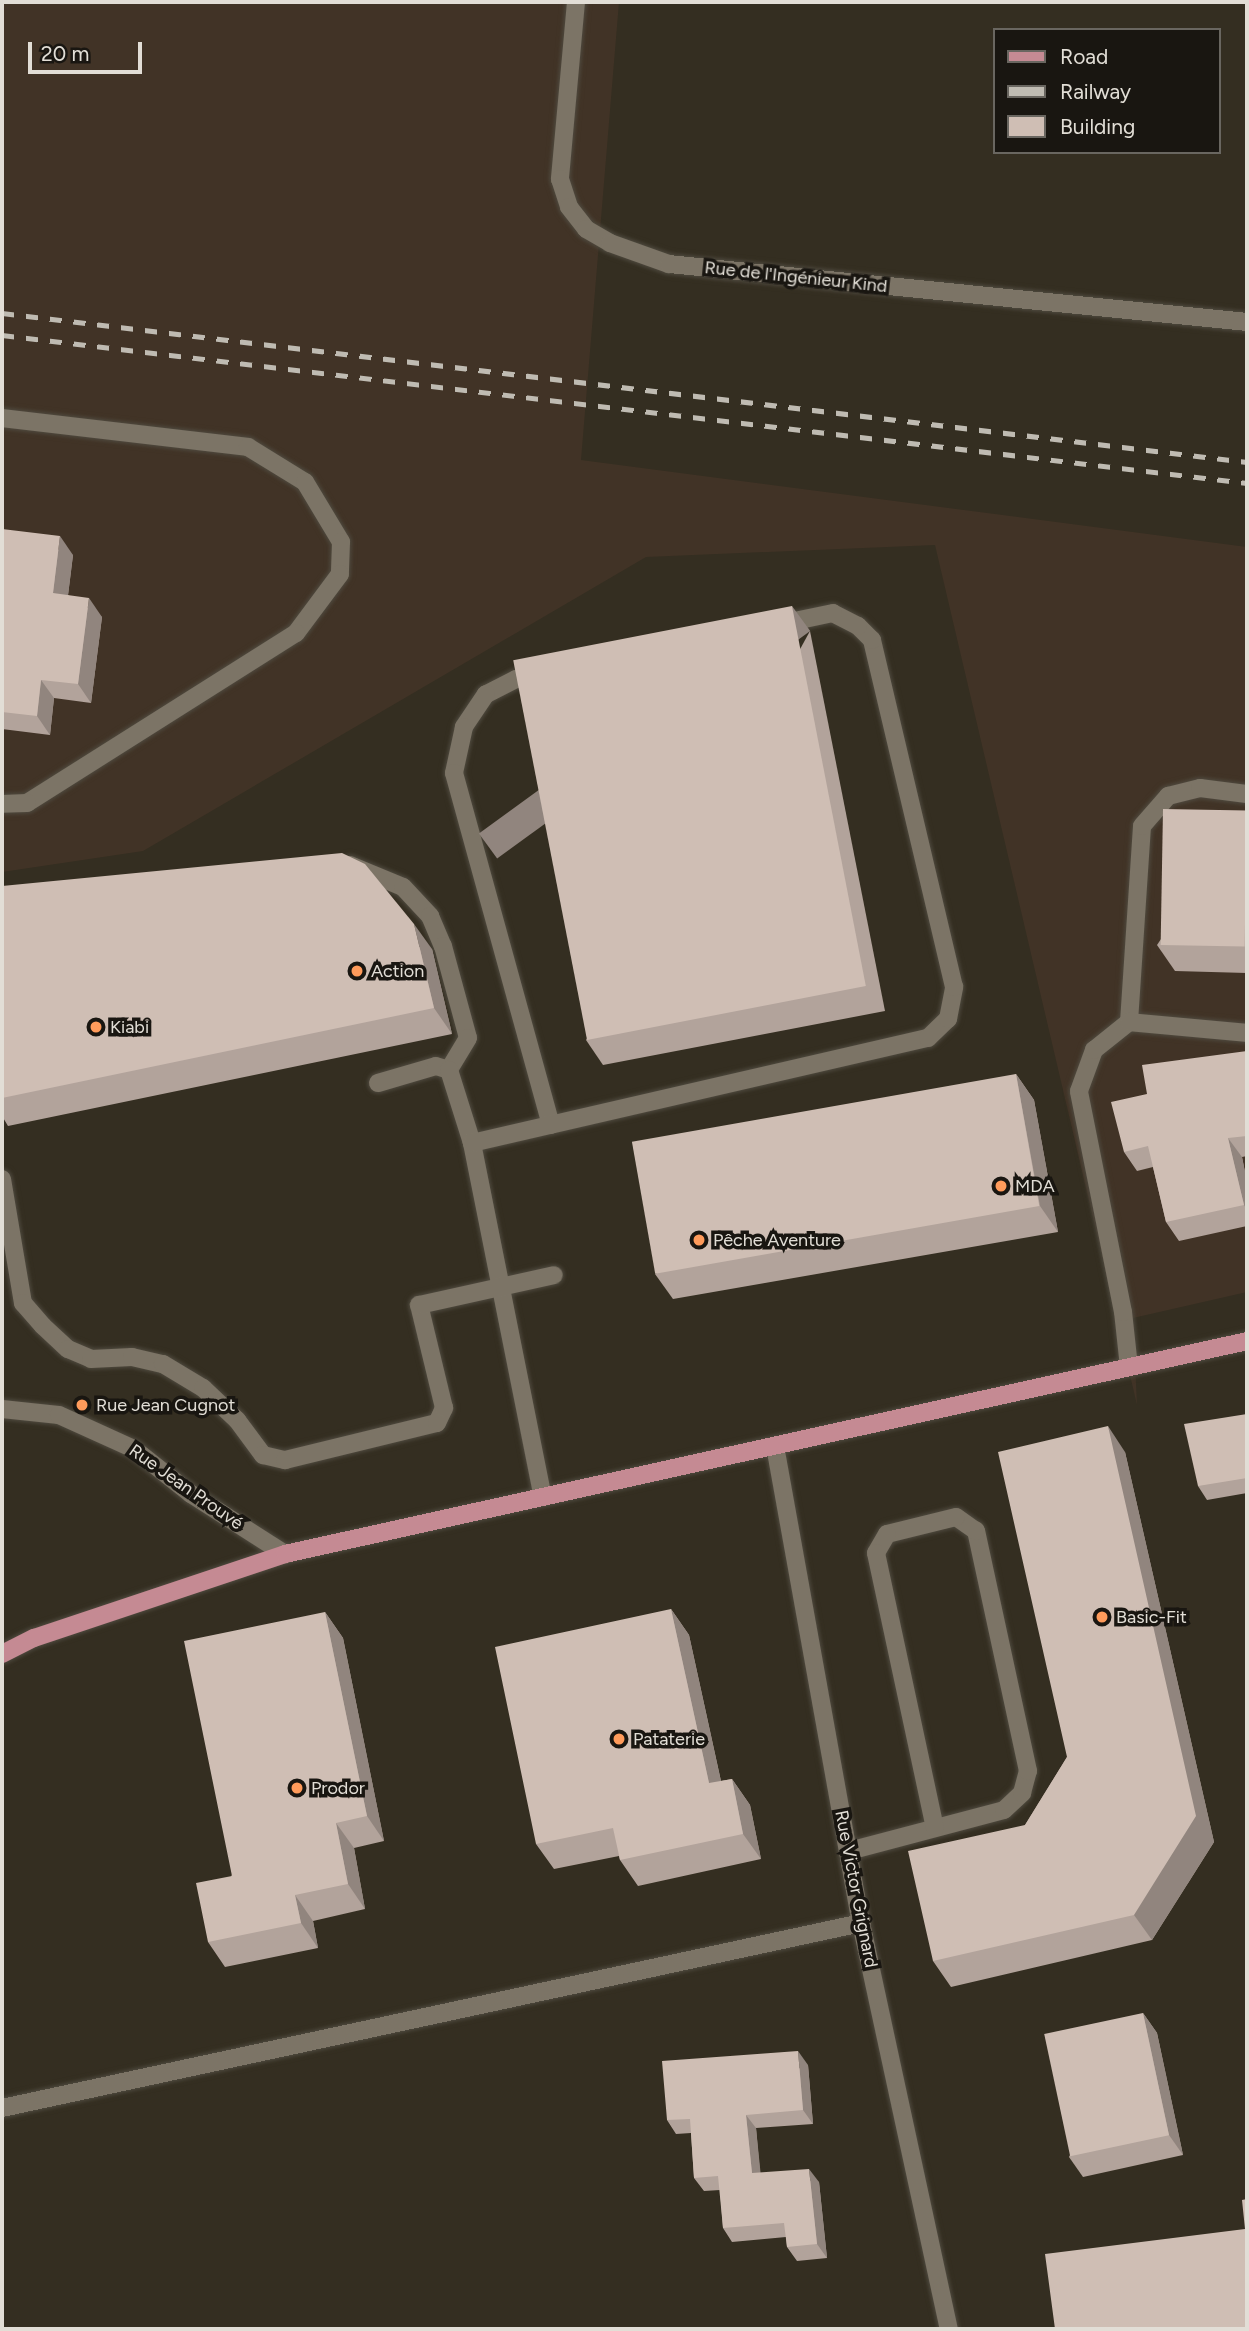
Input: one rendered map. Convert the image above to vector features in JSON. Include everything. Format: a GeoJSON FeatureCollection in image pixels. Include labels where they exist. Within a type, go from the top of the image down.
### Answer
{"type":"FeatureCollection","features":[{"type":"Feature","properties":{"kind":"main road"},"geometry":{"type":"LineString","coordinates":[[2,1654],[34,1638],[285,1554],[1247,1341]]}},
{"type":"Feature","properties":{"kind":"street","name":"Rue de l'Ingénieur Kind"},"geometry":{"type":"LineString","coordinates":[[576,2],[560,179],[569,207],[586,229],[637,256],[669,264],[1247,321]]}},
{"type":"Feature","properties":{"kind":"street"},"geometry":{"type":"LineString","coordinates":[[2,418],[248,447],[305,482],[341,542],[340,574],[296,633],[27,803],[2,804]]}},
{"type":"Feature","properties":{"kind":"street"},"geometry":{"type":"LineString","coordinates":[[472,1143],[928,1038],[947,1019],[954,987],[872,640],[858,626],[833,613],[767,627]]}},
{"type":"Feature","properties":{"kind":"street"},"geometry":{"type":"LineString","coordinates":[[551,1125],[454,773],[464,727],[486,694],[516,679],[556,671]]}},
{"type":"Feature","properties":{"kind":"street"},"geometry":{"type":"LineString","coordinates":[[1129,1022],[1142,826],[1167,796],[1200,788],[1247,794]]}},
{"type":"Feature","properties":{"kind":"street"},"geometry":{"type":"LineString","coordinates":[[328,867],[356,864],[403,887],[430,916],[443,946],[468,1038],[449,1070]]}},
{"type":"Feature","properties":{"kind":"street"},"geometry":{"type":"LineString","coordinates":[[1129,1367],[1123,1312],[1079,1091],[1094,1050],[1129,1022],[1247,1033]]}},
{"type":"Feature","properties":{"kind":"street"},"geometry":{"type":"LineString","coordinates":[[378,1083],[436,1066],[449,1070]]}},
{"type":"Feature","properties":{"kind":"street"},"geometry":{"type":"LineString","coordinates":[[449,1070],[472,1143],[544,1497]]}},
{"type":"Feature","properties":{"kind":"street"},"geometry":{"type":"LineString","coordinates":[[2,1185],[23,1303],[43,1326],[68,1349],[91,1359],[132,1357],[163,1364],[203,1388],[237,1420],[263,1455],[285,1460],[437,1423],[444,1408],[419,1305],[554,1275]]}},
{"type":"Feature","properties":{"kind":"street","name":"Rue Jean Prouvé"},"geometry":{"type":"LineString","coordinates":[[2,1409],[59,1415],[134,1449],[191,1494],[285,1554]]}},
{"type":"Feature","properties":{"kind":"street","name":"Rue Victor Grignard"},"geometry":{"type":"LineString","coordinates":[[775,1446],[861,1923],[949,2329]]}},
{"type":"Feature","properties":{"kind":"street"},"geometry":{"type":"LineString","coordinates":[[849,1851],[1004,1810],[1022,1793],[1028,1771],[976,1531],[956,1517],[887,1534],[876,1553],[935,1828]]}},
{"type":"Feature","properties":{"kind":"street"},"geometry":{"type":"LineString","coordinates":[[2,2108],[861,1923]]}},
{"type":"Feature","properties":{"kind":"shaded area"},"geometry":{"type":"Polygon","coordinates":[[[2,2],[619,2],[581,460],[1247,547],[1247,1292],[1133,1318],[1137,1405],[935,545],[646,557],[143,851],[2,872],[2,2]]]}},
{"type":"Feature","properties":{"kind":"building"},"geometry":{"type":"Polygon","coordinates":[[[2,529],[60,536],[53,593],[89,598],[78,684],[41,680],[37,716],[2,712],[2,529]]]}},
{"type":"Feature","properties":{"kind":"building"},"geometry":{"type":"Polygon","coordinates":[[[792,606],[866,986],[587,1040],[513,660],[792,606]]]}},
{"type":"Feature","properties":{"kind":"building"},"geometry":{"type":"Polygon","coordinates":[[[1163,809],[1247,810],[1245,946],[1161,945],[1163,809]]]}},
{"type":"Feature","properties":{"kind":"building"},"geometry":{"type":"Polygon","coordinates":[[[342,853],[365,864],[414,924],[434,1008],[2,1098],[2,886],[342,853]]]}},
{"type":"Feature","properties":{"kind":"building"},"geometry":{"type":"Polygon","coordinates":[[[1247,1051],[1247,1136],[1228,1138],[1244,1205],[1166,1222],[1148,1146],[1124,1152],[1111,1102],[1147,1094],[1142,1065],[1247,1051]]]}},
{"type":"Feature","properties":{"kind":"building"},"geometry":{"type":"Polygon","coordinates":[[[1016,1074],[1039,1206],[655,1274],[632,1142],[1016,1074]]]}},
{"type":"Feature","properties":{"kind":"building"},"geometry":{"type":"Polygon","coordinates":[[[1247,1414],[1247,1478],[1198,1486],[1184,1424],[1247,1414]]]}},
{"type":"Feature","properties":{"kind":"building"},"geometry":{"type":"Polygon","coordinates":[[[1108,1426],[1196,1816],[1134,1915],[933,1961],[908,1851],[1025,1825],[1067,1757],[998,1452],[1108,1426]]]}},
{"type":"Feature","properties":{"kind":"building","name":"Pataterie"},"geometry":{"type":"Polygon","coordinates":[[[671,1609],[709,1783],[732,1779],[743,1834],[620,1860],[613,1828],[536,1844],[495,1647],[671,1609]]]}},
{"type":"Feature","properties":{"kind":"building"},"geometry":{"type":"Polygon","coordinates":[[[325,1612],[367,1816],[336,1823],[348,1884],[295,1895],[301,1923],[208,1942],[196,1883],[232,1876],[184,1641],[325,1612]]]}},
{"type":"Feature","properties":{"kind":"building"},"geometry":{"type":"Polygon","coordinates":[[[1143,2013],[1169,2135],[1070,2156],[1044,2034],[1143,2013]]]}},
{"type":"Feature","properties":{"kind":"building"},"geometry":{"type":"Polygon","coordinates":[[[798,2051],[803,2110],[746,2115],[752,2173],[809,2169],[817,2244],[787,2247],[784,2223],[723,2228],[718,2176],[694,2178],[690,2119],[667,2120],[662,2061],[798,2051]]]}},
{"type":"Feature","properties":{"kind":"building"},"geometry":{"type":"Polygon","coordinates":[[[1247,2199],[1247,2329],[1055,2329],[1045,2254],[1245,2229],[1242,2200],[1247,2199]]]}},
{"type":"Feature","properties":{"kind":"railway"},"geometry":{"type":"LineString","coordinates":[[2,313],[1247,462]]}},
{"type":"Feature","properties":{"kind":"railway"},"geometry":{"type":"LineString","coordinates":[[2,335],[1247,483]]}},
{"type":"Feature","properties":{"kind":"place","name":"Action"},"geometry":{"type":"Point","coordinates":[357,971]}},
{"type":"Feature","properties":{"kind":"place","name":"Kiabi"},"geometry":{"type":"Point","coordinates":[96,1027]}},
{"type":"Feature","properties":{"kind":"place","name":"MDA"},"geometry":{"type":"Point","coordinates":[1001,1186]}},
{"type":"Feature","properties":{"kind":"place","name":"Pêche Aventure"},"geometry":{"type":"Point","coordinates":[699,1240]}},
{"type":"Feature","properties":{"kind":"place","name":"Rue Jean Cugnot"},"geometry":{"type":"Point","coordinates":[82,1405]}},
{"type":"Feature","properties":{"kind":"place","name":"Basic-Fit"},"geometry":{"type":"Point","coordinates":[1102,1617]}},
{"type":"Feature","properties":{"kind":"place","name":"Pataterie"},"geometry":{"type":"Point","coordinates":[619,1739]}},
{"type":"Feature","properties":{"kind":"place","name":"Prodor"},"geometry":{"type":"Point","coordinates":[297,1788]}}]}
